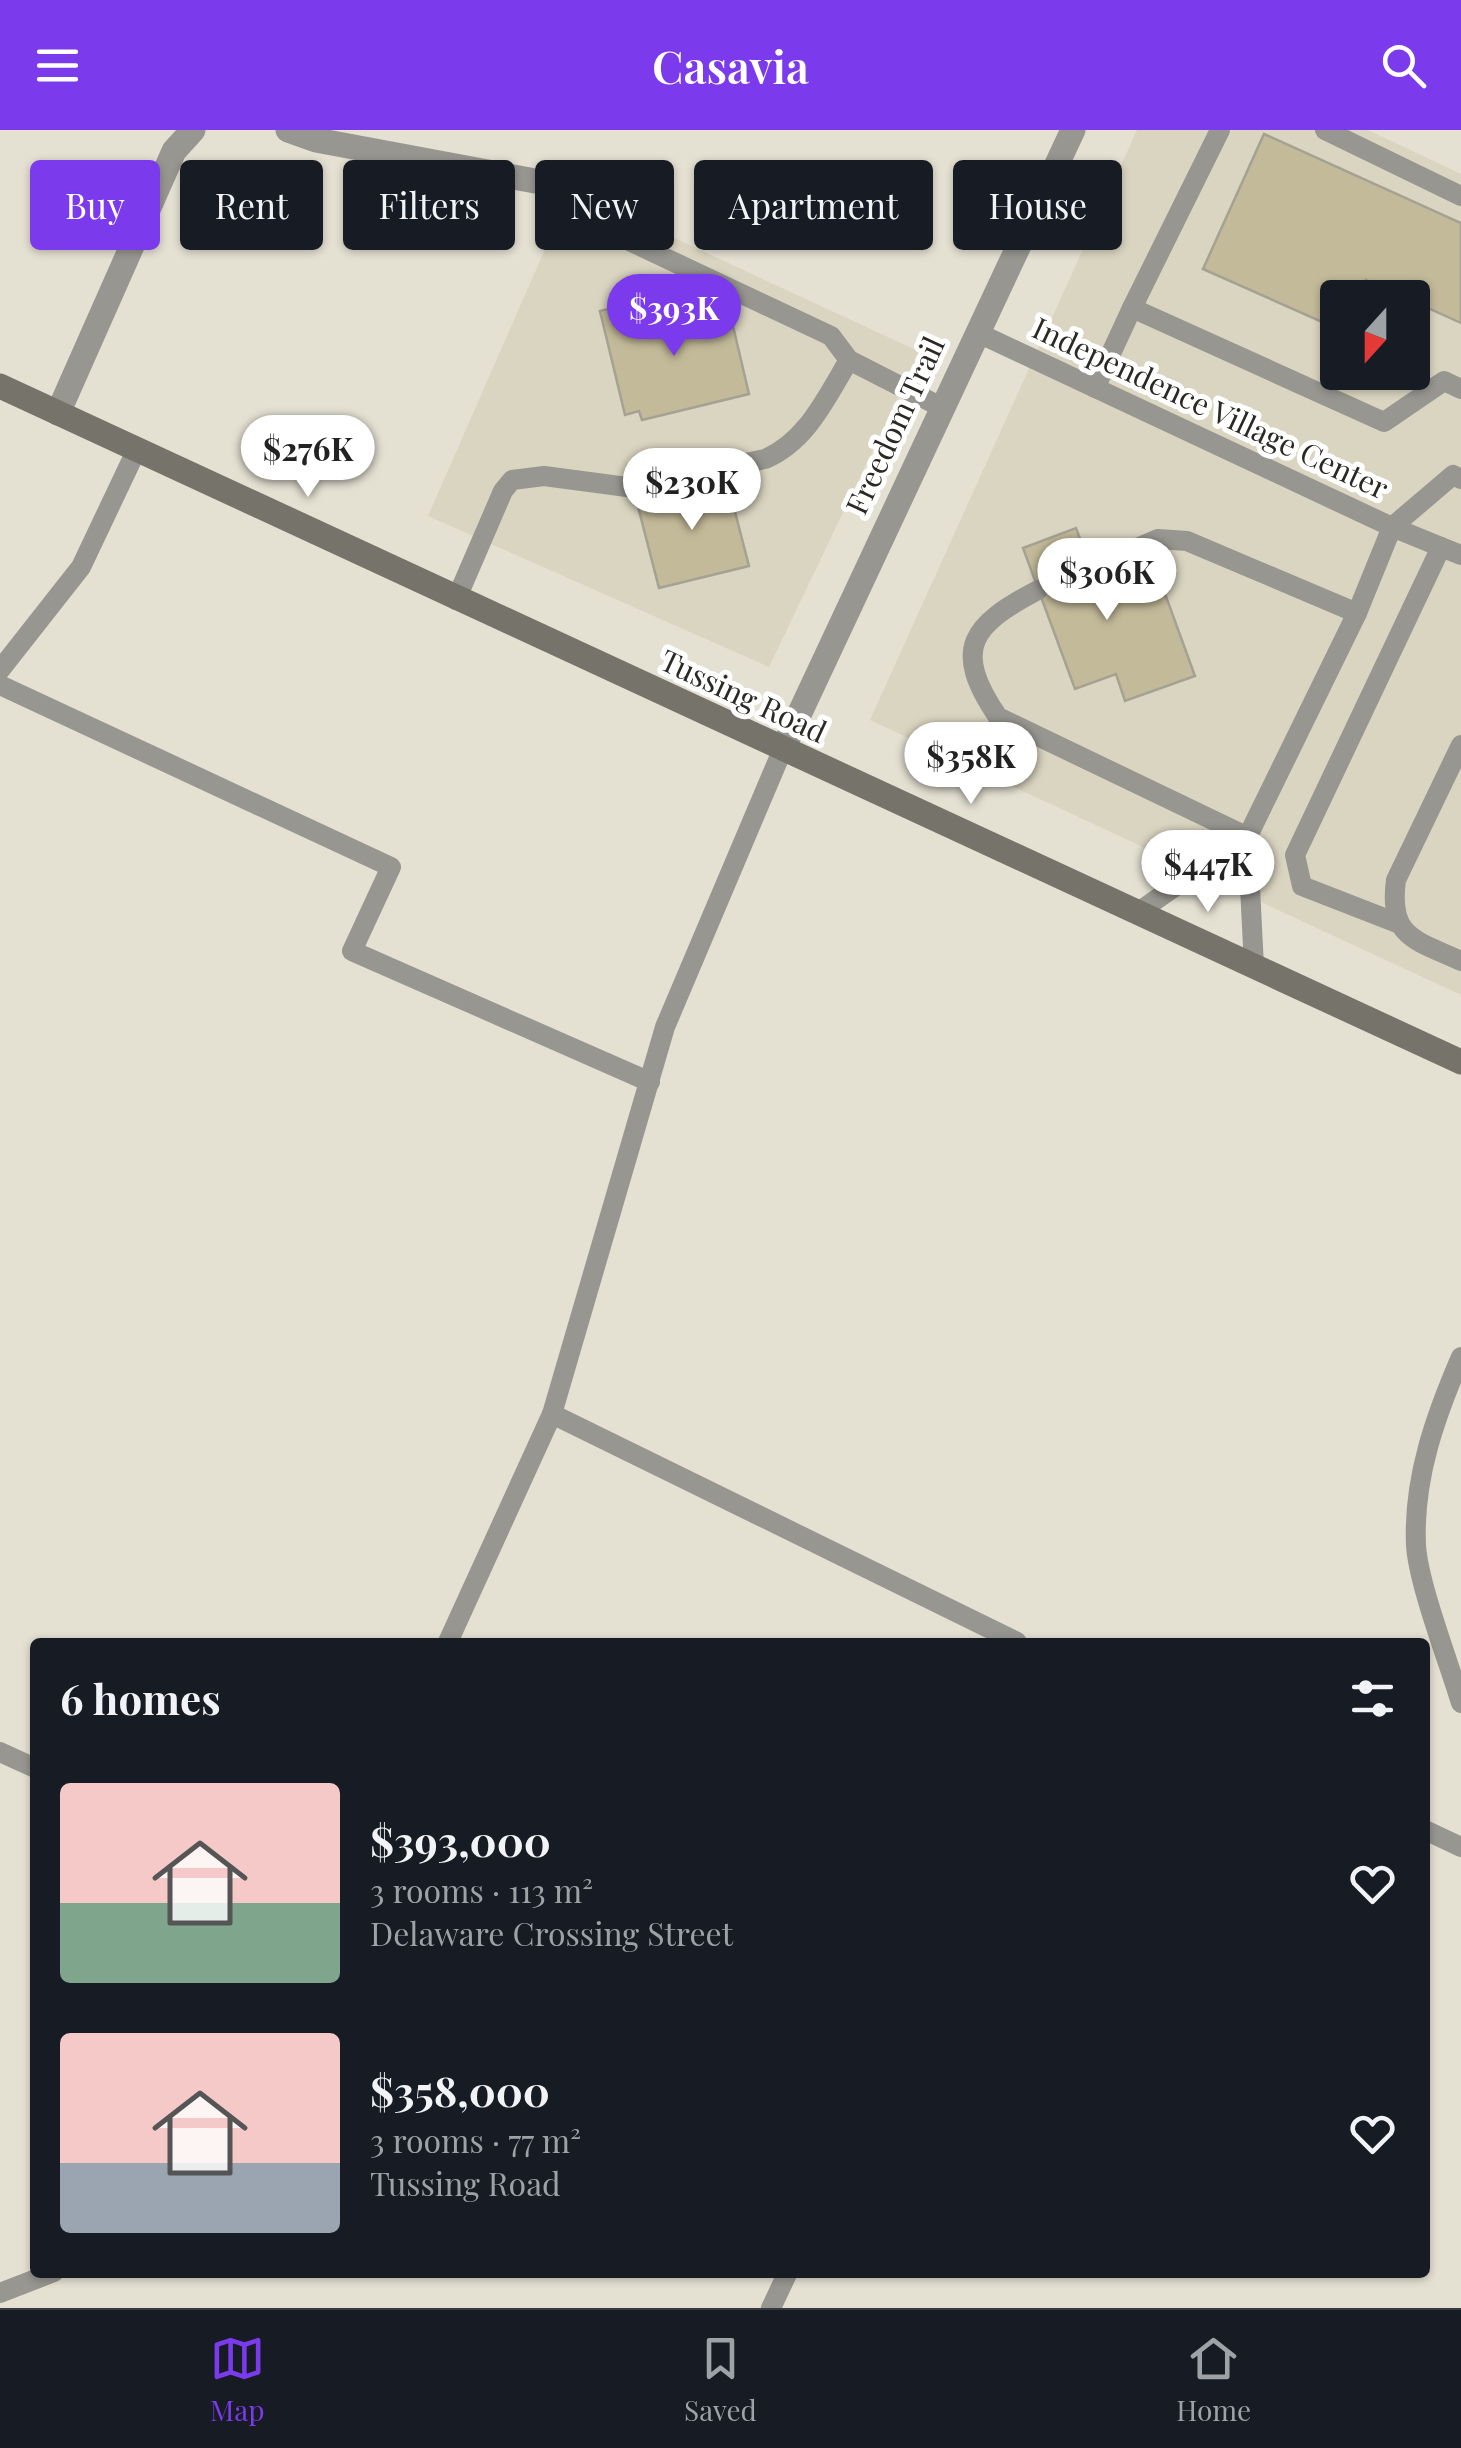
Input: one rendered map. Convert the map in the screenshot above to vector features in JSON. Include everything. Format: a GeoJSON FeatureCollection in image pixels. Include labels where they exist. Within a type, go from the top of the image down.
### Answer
{"type":"FeatureCollection","features":[{"type":"Feature","properties":{"kind":"main road","name":"Tussing Road"},"geometry":{"type":"LineString","coordinates":[[0,386],[1461,1062]]}},
{"type":"Feature","properties":{"kind":"street"},"geometry":{"type":"LineString","coordinates":[[58,414],[174,151],[193,130]]}},
{"type":"Feature","properties":{"kind":"street"},"geometry":{"type":"LineString","coordinates":[[288,130],[316,140],[535,181]]}},
{"type":"Feature","properties":{"kind":"street","name":"Freedom Trail"},"geometry":{"type":"LineString","coordinates":[[782,751],[1073,130]]}},
{"type":"Feature","properties":{"kind":"lane"},"geometry":{"type":"LineString","coordinates":[[1094,388],[1220,130]]}},
{"type":"Feature","properties":{"kind":"lane"},"geometry":{"type":"LineString","coordinates":[[1325,130],[1461,196]]}},
{"type":"Feature","properties":{"kind":"lane"},"geometry":{"type":"LineString","coordinates":[[648,250],[831,336],[849,360],[940,407]]}},
{"type":"Feature","properties":{"kind":"lane"},"geometry":{"type":"LineString","coordinates":[[1132,308],[1384,422],[1444,381],[1461,389]]}},
{"type":"Feature","properties":{"kind":"lane","name":"Independence Village Center"},"geometry":{"type":"LineString","coordinates":[[976,332],[1392,527],[1453,475],[1461,478]]}},
{"type":"Feature","properties":{"kind":"lane"},"geometry":{"type":"LineString","coordinates":[[456,600],[503,491],[512,480],[544,476],[627,487],[765,459],[786,450],[804,432],[849,360]]}},
{"type":"Feature","properties":{"kind":"lane"},"geometry":{"type":"LineString","coordinates":[[0,670],[80,568],[136,451]]}},
{"type":"Feature","properties":{"kind":"lane"},"geometry":{"type":"LineString","coordinates":[[1137,914],[1246,841],[1356,613],[1392,527],[1451,551],[1295,855],[1302,886],[1397,923]]}},
{"type":"Feature","properties":{"kind":"lane"},"geometry":{"type":"LineString","coordinates":[[1091,568],[1158,539],[1186,542],[1356,613]]}},
{"type":"Feature","properties":{"kind":"lane"},"geometry":{"type":"LineString","coordinates":[[1038,590],[994,613],[977,633],[972,658],[979,689],[998,717],[1246,841],[1254,967]]}},
{"type":"Feature","properties":{"kind":"lane"},"geometry":{"type":"LineString","coordinates":[[0,685],[391,867],[352,951],[650,1082]]}},
{"type":"Feature","properties":{"kind":"lane"},"geometry":{"type":"LineString","coordinates":[[1461,745],[1396,880],[1393,904],[1397,923],[1407,936],[1461,960]]}},
{"type":"Feature","properties":{"kind":"lane"},"geometry":{"type":"LineString","coordinates":[[450,1638],[552,1414],[666,1028],[782,751]]}},
{"type":"Feature","properties":{"kind":"lane"},"geometry":{"type":"LineString","coordinates":[[1461,1357],[1437,1412],[1418,1488],[1416,1549],[1461,1703]]}},
{"type":"Feature","properties":{"kind":"lane"},"geometry":{"type":"LineString","coordinates":[[552,1414],[1008,1638]]}},
{"type":"Feature","properties":{"kind":"lane"},"geometry":{"type":"LineString","coordinates":[[0,1752],[30,1766]]}},
{"type":"Feature","properties":{"kind":"lane"},"geometry":{"type":"LineString","coordinates":[[1430,1832],[1461,1846]]}},
{"type":"Feature","properties":{"kind":"lane"},"geometry":{"type":"LineString","coordinates":[[0,2293],[39,2278]]}},
{"type":"Feature","properties":{"kind":"lane"},"geometry":{"type":"LineString","coordinates":[[771,2308],[785,2278]]}},
{"type":"Feature","properties":{"kind":"shaded area"},"geometry":{"type":"Polygon","coordinates":[[[1137,130],[1368,130],[1461,174],[1461,995],[870,720],[1083,250],[1122,250],[1122,163],[1137,130]]]}},
{"type":"Feature","properties":{"kind":"shaded area"},"geometry":{"type":"Polygon","coordinates":[[[674,238],[920,352],[769,667],[428,516],[545,250],[674,250],[674,238]]]}},
{"type":"Feature","properties":{"kind":"building"},"geometry":{"type":"Polygon","coordinates":[[[1264,134],[1461,223],[1461,323],[1430,309],[1430,280],[1320,280],[1320,321],[1203,269],[1264,134]]]}},
{"type":"Feature","properties":{"kind":"building"},"geometry":{"type":"Polygon","coordinates":[[[713,297],[721,329],[733,326],[749,394],[642,420],[639,411],[625,415],[600,311],[622,306],[625,319],[713,297]]]}},
{"type":"Feature","properties":{"kind":"building"},"geometry":{"type":"Polygon","coordinates":[[[726,477],[749,566],[659,588],[636,499],[726,477]]]}},
{"type":"Feature","properties":{"kind":"building"},"geometry":{"type":"Polygon","coordinates":[[[1076,528],[1103,600],[1160,580],[1195,676],[1125,701],[1116,674],[1075,689],[1023,548],[1076,528]]]}}]}
